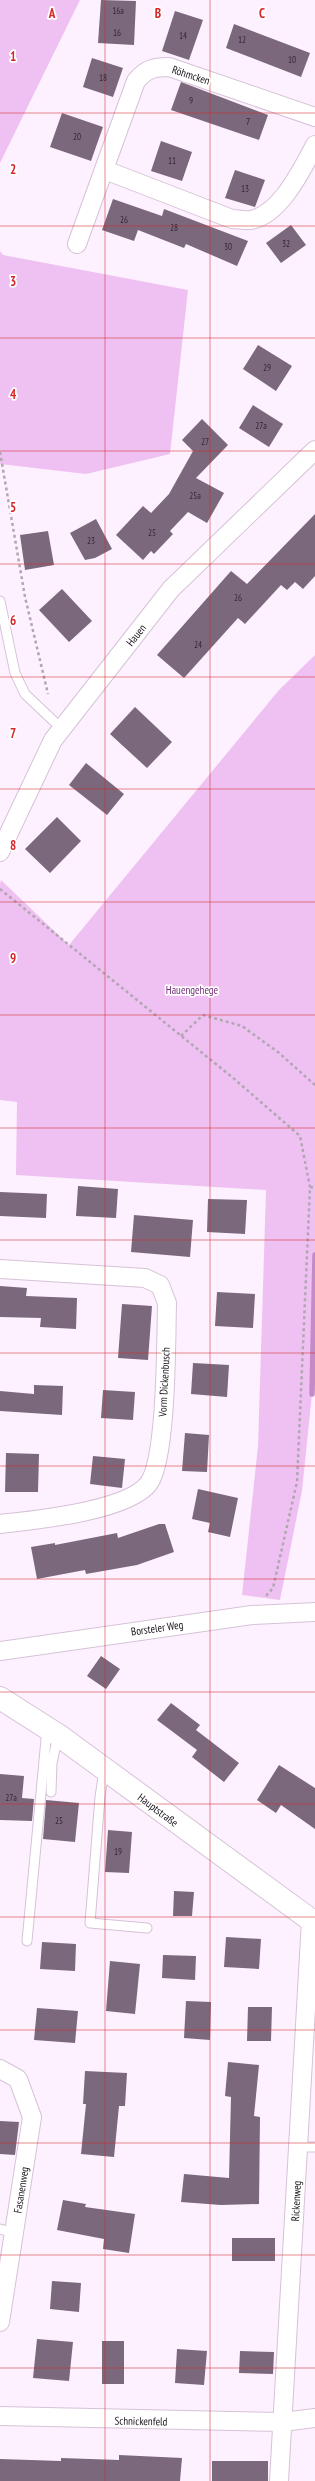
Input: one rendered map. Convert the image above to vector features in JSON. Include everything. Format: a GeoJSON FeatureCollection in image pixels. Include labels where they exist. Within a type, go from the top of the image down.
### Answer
{"type":"FeatureCollection","features":[{"type":"Feature","properties":{"kind":"main road","name":"Hauptstraße"},"geometry":{"type":"LineString","coordinates":[[0,1698],[52,1732],[104,1769],[313,1922]]}},
{"type":"Feature","properties":{"kind":"street","name":"Röhmcken"},"geometry":{"type":"LineString","coordinates":[[77,244],[136,81],[145,71],[155,67],[169,67],[315,117]]}},
{"type":"Feature","properties":{"kind":"street"},"geometry":{"type":"LineString","coordinates":[[105,170],[232,219],[252,220],[266,213],[290,190],[315,145]]}},
{"type":"Feature","properties":{"kind":"street","name":"Hauen"},"geometry":{"type":"LineString","coordinates":[[0,852],[54,740],[171,589],[315,450]]}},
{"type":"Feature","properties":{"kind":"street","name":"Vorm Dickenbusch"},"geometry":{"type":"LineString","coordinates":[[0,1269],[145,1278],[160,1285],[167,1303],[162,1426],[157,1467],[149,1483],[134,1496],[110,1506],[0,1524]]}},
{"type":"Feature","properties":{"kind":"street","name":"Borsteler Weg"},"geometry":{"type":"LineString","coordinates":[[0,1651],[252,1615],[315,1612]]}},
{"type":"Feature","properties":{"kind":"street","name":"Rickenweg"},"geometry":{"type":"LineString","coordinates":[[279,2481],[307,2147],[313,1922]]}},
{"type":"Feature","properties":{"kind":"street","name":"Fasanenweg"},"geometry":{"type":"LineString","coordinates":[[0,2069],[18,2080],[32,2117],[7,2231],[0,2322]]}},
{"type":"Feature","properties":{"kind":"street","name":"Schnickenfeld"},"geometry":{"type":"LineString","coordinates":[[0,2416],[283,2422],[315,2418]]}},
{"type":"Feature","properties":{"kind":"lane"},"geometry":{"type":"LineString","coordinates":[[0,601],[15,673],[25,694],[62,729]]}},
{"type":"Feature","properties":{"kind":"lane"},"geometry":{"type":"LineString","coordinates":[[51,1792],[52,1732]]}},
{"type":"Feature","properties":{"kind":"lane"},"geometry":{"type":"LineString","coordinates":[[27,1941],[52,1732]]}},
{"type":"Feature","properties":{"kind":"lane"},"geometry":{"type":"LineString","coordinates":[[104,1769],[100,1797],[90,1923],[147,1928]]}},
{"type":"Feature","properties":{"kind":"path"},"geometry":{"type":"LineString","coordinates":[[0,452],[25,597],[50,700]]}},
{"type":"Feature","properties":{"kind":"path"},"geometry":{"type":"LineString","coordinates":[[0,889],[181,1036],[300,1136],[310,1187],[297,1482],[272,1588],[252,1615]]}},
{"type":"Feature","properties":{"kind":"path"},"geometry":{"type":"LineString","coordinates":[[181,1036],[203,1015],[242,1026],[278,1052],[315,1085]]}},
{"type":"Feature","properties":{"kind":"path"},"geometry":{"type":"LineString","coordinates":[[310,1187],[315,1187]]}},
{"type":"Feature","properties":{"kind":"green space"},"geometry":{"type":"Polygon","coordinates":[[[0,0],[80,0],[0,163],[0,0]]]}},
{"type":"Feature","properties":{"kind":"green space"},"geometry":{"type":"Polygon","coordinates":[[[0,251],[3,255],[188,290],[170,454],[86,474],[0,464],[0,251]]]}},
{"type":"Feature","properties":{"kind":"green space","name":"Hauengehege"},"geometry":{"type":"Polygon","coordinates":[[[315,655],[315,1319],[312,1394],[302,1491],[280,1600],[242,1595],[258,1446],[266,1190],[16,1175],[17,1102],[0,1100],[0,884],[1,880],[69,945],[279,690],[315,655]]]}},
{"type":"Feature","properties":{"kind":"building"},"geometry":{"type":"Polygon","coordinates":[[[101,0],[136,1],[134,45],[98,43],[101,0]]]}},
{"type":"Feature","properties":{"kind":"building"},"geometry":{"type":"Polygon","coordinates":[[[175,11],[203,20],[189,60],[162,51],[175,11]]]}},
{"type":"Feature","properties":{"kind":"building"},"geometry":{"type":"Polygon","coordinates":[[[234,24],[310,53],[301,77],[226,48],[234,24]]]}},
{"type":"Feature","properties":{"kind":"building"},"geometry":{"type":"Polygon","coordinates":[[[92,58],[123,68],[113,97],[83,87],[92,58]]]}},
{"type":"Feature","properties":{"kind":"building"},"geometry":{"type":"Polygon","coordinates":[[[181,82],[268,115],[259,140],[171,110],[181,82]]]}},
{"type":"Feature","properties":{"kind":"building"},"geometry":{"type":"Polygon","coordinates":[[[62,113],[103,127],[91,161],[50,147],[62,113]]]}},
{"type":"Feature","properties":{"kind":"building"},"geometry":{"type":"Polygon","coordinates":[[[161,141],[192,152],[182,181],[151,171],[161,141]]]}},
{"type":"Feature","properties":{"kind":"building"},"geometry":{"type":"Polygon","coordinates":[[[235,170],[265,180],[255,207],[225,198],[235,170]]]}},
{"type":"Feature","properties":{"kind":"building"},"geometry":{"type":"Polygon","coordinates":[[[113,199],[162,216],[164,209],[248,241],[237,266],[186,244],[184,248],[138,230],[134,241],[102,230],[113,199]]]}},
{"type":"Feature","properties":{"kind":"building"},"geometry":{"type":"Polygon","coordinates":[[[291,225],[306,245],[281,263],[266,243],[291,225]]]}},
{"type":"Feature","properties":{"kind":"building"},"geometry":{"type":"Polygon","coordinates":[[[258,345],[292,366],[276,391],[243,369],[258,345]]]}},
{"type":"Feature","properties":{"kind":"building"},"geometry":{"type":"Polygon","coordinates":[[[253,405],[283,424],[269,447],[239,428],[253,405]]]}},
{"type":"Feature","properties":{"kind":"building"},"geometry":{"type":"Polygon","coordinates":[[[202,419],[228,445],[196,478],[224,493],[207,523],[188,512],[170,531],[173,534],[154,554],[151,551],[143,560],[116,535],[143,506],[151,513],[169,494],[193,451],[182,440],[202,419]]]}},
{"type":"Feature","properties":{"kind":"building"},"geometry":{"type":"Polygon","coordinates":[[[315,514],[315,576],[303,589],[295,582],[287,590],[281,585],[245,624],[238,618],[184,678],[157,655],[231,571],[247,584],[315,514]]]}},
{"type":"Feature","properties":{"kind":"building"},"geometry":{"type":"Polygon","coordinates":[[[96,519],[112,549],[95,558],[85,560],[70,533],[96,519]]]}},
{"type":"Feature","properties":{"kind":"building"},"geometry":{"type":"Polygon","coordinates":[[[48,531],[54,565],[25,570],[20,535],[48,531]]]}},
{"type":"Feature","properties":{"kind":"building"},"geometry":{"type":"Polygon","coordinates":[[[62,589],[92,621],[69,642],[39,610],[62,589]]]}},
{"type":"Feature","properties":{"kind":"building"},"geometry":{"type":"Polygon","coordinates":[[[135,707],[172,742],[147,768],[110,734],[135,707]]]}},
{"type":"Feature","properties":{"kind":"building"},"geometry":{"type":"Polygon","coordinates":[[[86,763],[124,794],[107,815],[69,785],[86,763]]]}},
{"type":"Feature","properties":{"kind":"building"},"geometry":{"type":"Polygon","coordinates":[[[57,817],[81,841],[50,873],[25,849],[57,817]]]}},
{"type":"Feature","properties":{"kind":"building"},"geometry":{"type":"Polygon","coordinates":[[[78,1186],[118,1189],[116,1218],[76,1216],[78,1186]]]}},
{"type":"Feature","properties":{"kind":"building"},"geometry":{"type":"Polygon","coordinates":[[[0,1192],[47,1194],[46,1218],[0,1216],[0,1192]]]}},
{"type":"Feature","properties":{"kind":"building"},"geometry":{"type":"Polygon","coordinates":[[[208,1199],[247,1200],[245,1234],[207,1232],[208,1199]]]}},
{"type":"Feature","properties":{"kind":"building"},"geometry":{"type":"Polygon","coordinates":[[[134,1215],[193,1220],[190,1257],[131,1252],[134,1215]]]}},
{"type":"Feature","properties":{"kind":"building"},"geometry":{"type":"Polygon","coordinates":[[[0,1286],[27,1288],[26,1296],[77,1298],[76,1329],[40,1327],[41,1318],[0,1317],[0,1286]]]}},
{"type":"Feature","properties":{"kind":"building"},"geometry":{"type":"Polygon","coordinates":[[[217,1292],[255,1294],[253,1328],[215,1326],[217,1292]]]}},
{"type":"Feature","properties":{"kind":"building"},"geometry":{"type":"Polygon","coordinates":[[[122,1304],[152,1306],[148,1360],[118,1358],[122,1304]]]}},
{"type":"Feature","properties":{"kind":"building"},"geometry":{"type":"Polygon","coordinates":[[[193,1363],[229,1365],[227,1397],[191,1394],[193,1363]]]}},
{"type":"Feature","properties":{"kind":"building"},"geometry":{"type":"Polygon","coordinates":[[[34,1385],[63,1386],[62,1415],[0,1411],[0,1391],[34,1394],[34,1385]]]}},
{"type":"Feature","properties":{"kind":"building"},"geometry":{"type":"Polygon","coordinates":[[[103,1390],[135,1392],[133,1420],[101,1418],[103,1390]]]}},
{"type":"Feature","properties":{"kind":"building"},"geometry":{"type":"Polygon","coordinates":[[[185,1433],[209,1435],[207,1472],[182,1471],[185,1433]]]}},
{"type":"Feature","properties":{"kind":"building"},"geometry":{"type":"Polygon","coordinates":[[[6,1453],[39,1454],[38,1492],[5,1492],[6,1453]]]}},
{"type":"Feature","properties":{"kind":"building"},"geometry":{"type":"Polygon","coordinates":[[[93,1456],[125,1459],[122,1488],[90,1484],[93,1456]]]}},
{"type":"Feature","properties":{"kind":"building"},"geometry":{"type":"Polygon","coordinates":[[[198,1489],[238,1498],[230,1537],[208,1532],[210,1523],[192,1519],[198,1489]]]}},
{"type":"Feature","properties":{"kind":"building"},"geometry":{"type":"Polygon","coordinates":[[[159,1524],[165,1524],[174,1552],[137,1565],[86,1574],[85,1570],[37,1579],[31,1547],[55,1543],[55,1545],[117,1533],[118,1538],[159,1524]]]}},
{"type":"Feature","properties":{"kind":"building"},"geometry":{"type":"Polygon","coordinates":[[[101,1656],[120,1669],[106,1689],[87,1676],[101,1656]]]}},
{"type":"Feature","properties":{"kind":"building"},"geometry":{"type":"Polygon","coordinates":[[[171,1703],[200,1725],[196,1730],[239,1763],[224,1782],[192,1757],[197,1750],[157,1720],[171,1703]]]}},
{"type":"Feature","properties":{"kind":"building"},"geometry":{"type":"Polygon","coordinates":[[[279,1765],[315,1788],[315,1829],[281,1805],[276,1813],[257,1800],[279,1765]]]}},
{"type":"Feature","properties":{"kind":"building"},"geometry":{"type":"Polygon","coordinates":[[[0,1774],[24,1776],[22,1798],[34,1799],[32,1821],[0,1820],[0,1774]]]}},
{"type":"Feature","properties":{"kind":"building"},"geometry":{"type":"Polygon","coordinates":[[[46,1800],[79,1803],[75,1842],[43,1839],[46,1800]]]}},
{"type":"Feature","properties":{"kind":"building"},"geometry":{"type":"Polygon","coordinates":[[[108,1830],[132,1832],[129,1873],[105,1872],[108,1830]]]}},
{"type":"Feature","properties":{"kind":"building"},"geometry":{"type":"Polygon","coordinates":[[[174,1891],[194,1892],[192,1916],[173,1916],[174,1891]]]}},
{"type":"Feature","properties":{"kind":"building"},"geometry":{"type":"Polygon","coordinates":[[[226,1937],[261,1939],[259,1969],[224,1967],[226,1937]]]}},
{"type":"Feature","properties":{"kind":"building"},"geometry":{"type":"Polygon","coordinates":[[[42,1942],[76,1944],[75,1971],[40,1969],[42,1942]]]}},
{"type":"Feature","properties":{"kind":"building"},"geometry":{"type":"Polygon","coordinates":[[[163,1955],[196,1956],[195,1980],[162,1978],[163,1955]]]}},
{"type":"Feature","properties":{"kind":"building"},"geometry":{"type":"Polygon","coordinates":[[[110,1961],[140,1964],[135,2014],[106,2011],[110,1961]]]}},
{"type":"Feature","properties":{"kind":"building"},"geometry":{"type":"Polygon","coordinates":[[[186,2001],[211,2002],[210,2040],[184,2038],[186,2001]]]}},
{"type":"Feature","properties":{"kind":"building"},"geometry":{"type":"Polygon","coordinates":[[[248,2007],[272,2007],[271,2041],[247,2041],[248,2007]]]}},
{"type":"Feature","properties":{"kind":"building"},"geometry":{"type":"Polygon","coordinates":[[[37,2008],[78,2011],[75,2043],[34,2040],[37,2008]]]}},
{"type":"Feature","properties":{"kind":"building"},"geometry":{"type":"Polygon","coordinates":[[[228,2062],[259,2065],[254,2116],[260,2117],[259,2204],[221,2205],[181,2202],[184,2174],[229,2178],[231,2097],[225,2096],[228,2062]]]}},
{"type":"Feature","properties":{"kind":"building"},"geometry":{"type":"Polygon","coordinates":[[[85,2071],[127,2073],[125,2106],[119,2106],[114,2157],[81,2154],[86,2104],[83,2104],[85,2071]]]}},
{"type":"Feature","properties":{"kind":"building"},"geometry":{"type":"Polygon","coordinates":[[[0,2121],[19,2122],[15,2155],[0,2154],[0,2121]]]}},
{"type":"Feature","properties":{"kind":"building"},"geometry":{"type":"Polygon","coordinates":[[[63,2200],[86,2204],[85,2207],[135,2214],[129,2253],[103,2249],[104,2239],[57,2230],[63,2200]]]}},
{"type":"Feature","properties":{"kind":"building"},"geometry":{"type":"Polygon","coordinates":[[[232,2238],[275,2238],[275,2261],[232,2261],[232,2238]]]}},
{"type":"Feature","properties":{"kind":"building"},"geometry":{"type":"Polygon","coordinates":[[[52,2281],[81,2283],[79,2312],[50,2309],[52,2281]]]}},
{"type":"Feature","properties":{"kind":"building"},"geometry":{"type":"Polygon","coordinates":[[[37,2339],[73,2342],[69,2381],[33,2378],[37,2339]]]}},
{"type":"Feature","properties":{"kind":"building"},"geometry":{"type":"Polygon","coordinates":[[[102,2341],[124,2341],[124,2384],[102,2384],[102,2341]]]}},
{"type":"Feature","properties":{"kind":"building"},"geometry":{"type":"Polygon","coordinates":[[[177,2349],[207,2351],[204,2385],[175,2383],[177,2349]]]}},
{"type":"Feature","properties":{"kind":"building"},"geometry":{"type":"Polygon","coordinates":[[[240,2351],[274,2352],[273,2374],[239,2373],[240,2351]]]}},
{"type":"Feature","properties":{"kind":"building"},"geometry":{"type":"Polygon","coordinates":[[[119,2455],[182,2458],[180,2481],[0,2481],[0,2459],[61,2461],[61,2458],[119,2460],[119,2455]]]}},
{"type":"Feature","properties":{"kind":"building"},"geometry":{"type":"Polygon","coordinates":[[[212,2461],[268,2461],[268,2481],[212,2481],[212,2461]]]}},
{"type":"Feature","properties":{"kind":"waterway"},"geometry":{"type":"LineString","coordinates":[[312,1394],[315,1255]]}}]}
